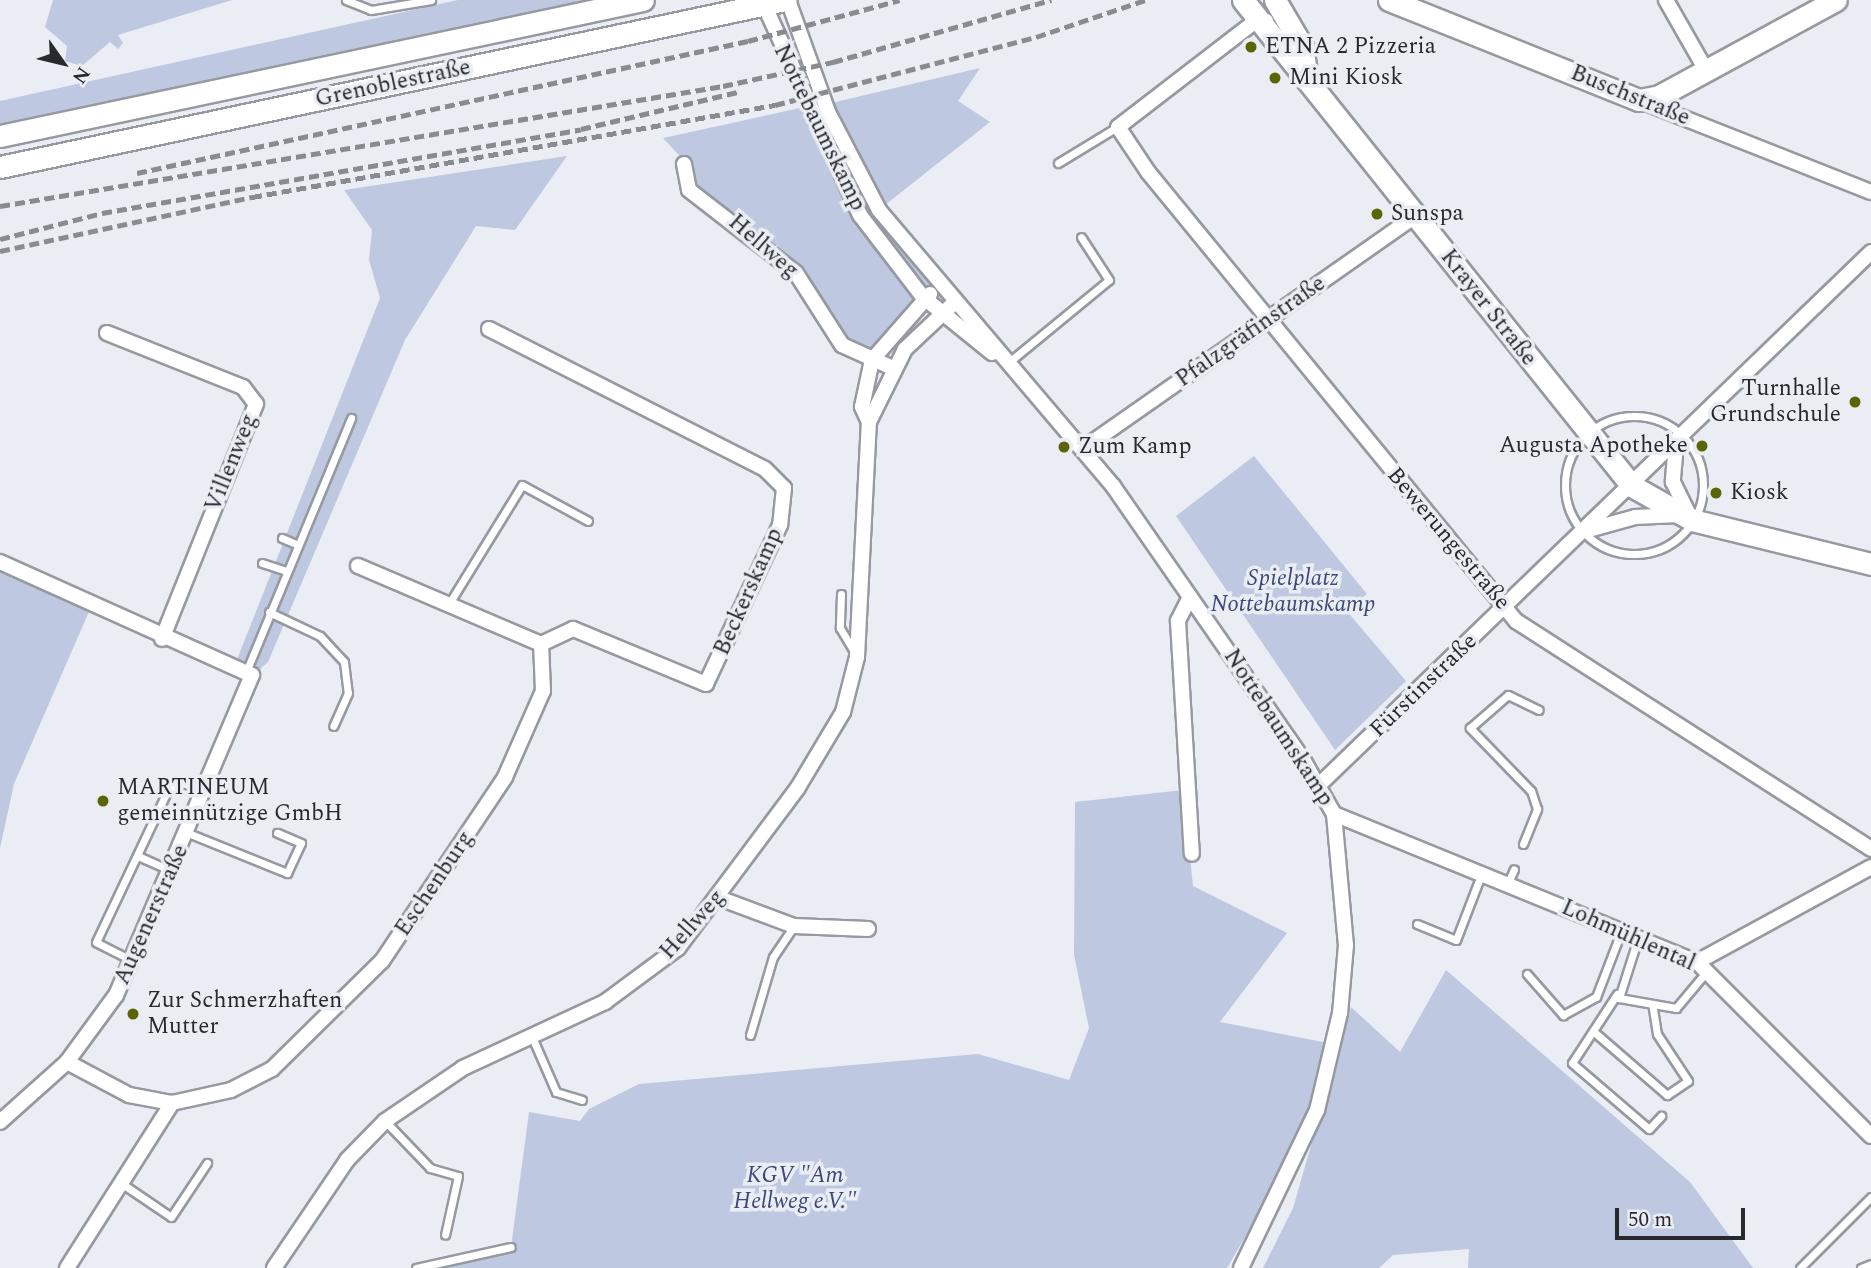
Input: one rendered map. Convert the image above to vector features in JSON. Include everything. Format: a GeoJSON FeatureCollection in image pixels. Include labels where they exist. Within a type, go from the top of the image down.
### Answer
{"type":"FeatureCollection","features":[{"type":"Feature","properties":{"kind":"main road","name":"Grenoblestraße"},"geometry":{"type":"LineString","coordinates":[[0,136],[643,0]]}},
{"type":"Feature","properties":{"kind":"main road","name":"Grenoblestraße"},"geometry":{"type":"LineString","coordinates":[[0,167],[787,0]]}},
{"type":"Feature","properties":{"kind":"main road","name":"Krayer Straße"},"geometry":{"type":"LineString","coordinates":[[1243,0],[1256,10],[1286,58],[1306,72],[1587,436],[1632,486],[1685,518],[1871,564]]}},
{"type":"Feature","properties":{"kind":"main road","name":"Buschstraße"},"geometry":{"type":"LineString","coordinates":[[1389,0],[1639,100]]}},
{"type":"Feature","properties":{"kind":"main road"},"geometry":{"type":"LineString","coordinates":[[1639,100],[1706,70],[1836,0]]}},
{"type":"Feature","properties":{"kind":"main road","name":"Krayer Straße"},"geometry":{"type":"LineString","coordinates":[[1283,8],[1303,46],[1306,72]]}},
{"type":"Feature","properties":{"kind":"main road"},"geometry":{"type":"LineString","coordinates":[[1256,10],[1283,8]]}},
{"type":"Feature","properties":{"kind":"street","name":"Nottebaumskamp"},"geometry":{"type":"LineString","coordinates":[[787,0],[828,112],[859,175],[942,289],[1084,448],[1320,783],[1334,814],[1346,955],[1340,1013],[1317,1110],[1241,1268]]}},
{"type":"Feature","properties":{"kind":"street"},"geometry":{"type":"LineString","coordinates":[[1666,0],[1706,70]]}},
{"type":"Feature","properties":{"kind":"street","name":"Nottebaumskamp"},"geometry":{"type":"LineString","coordinates":[[763,3],[843,184],[923,298],[1009,363]]}},
{"type":"Feature","properties":{"kind":"street"},"geometry":{"type":"LineString","coordinates":[[1118,127],[1256,10]]}},
{"type":"Feature","properties":{"kind":"street","name":"Buschstraße"},"geometry":{"type":"LineString","coordinates":[[1639,100],[1871,192]]}},
{"type":"Feature","properties":{"kind":"street","name":"Bewerungestraße"},"geometry":{"type":"LineString","coordinates":[[1118,127],[1267,320],[1504,609],[1871,849]]}},
{"type":"Feature","properties":{"kind":"street","name":"Hellweg"},"geometry":{"type":"LineString","coordinates":[[684,164],[689,190],[772,248],[803,282],[842,345],[893,368]]}},
{"type":"Feature","properties":{"kind":"street","name":"Pfalzgräfinstraße"},"geometry":{"type":"LineString","coordinates":[[1084,448],[1417,215]]}},
{"type":"Feature","properties":{"kind":"street","name":"Fürstinstraße"},"geometry":{"type":"LineString","coordinates":[[1320,783],[1586,532],[1871,252]]}},
{"type":"Feature","properties":{"kind":"street","name":"Hellweg"},"geometry":{"type":"LineString","coordinates":[[869,422],[862,407],[872,360],[923,298],[942,289]]}},
{"type":"Feature","properties":{"kind":"street","name":"Hellweg"},"geometry":{"type":"LineString","coordinates":[[274,1268],[347,1160],[385,1121],[463,1068],[532,1037],[642,977],[719,898],[825,748],[843,712],[857,657],[869,422],[893,368],[940,313],[954,303]]}},
{"type":"Feature","properties":{"kind":"street","name":"Beckerskamp"},"geometry":{"type":"LineString","coordinates":[[489,330],[765,469],[784,488],[780,525],[706,684],[573,629],[541,643]]}},
{"type":"Feature","properties":{"kind":"street","name":"Villenweg"},"geometry":{"type":"LineString","coordinates":[[107,333],[243,387],[256,404],[162,639]]}},
{"type":"Feature","properties":{"kind":"street"},"geometry":{"type":"LineString","coordinates":[[1679,439],[1672,482],[1685,518]]}},
{"type":"Feature","properties":{"kind":"street","name":"Fürstinstraße"},"geometry":{"type":"LineString","coordinates":[[1586,532],[1635,517],[1685,518]]}},
{"type":"Feature","properties":{"kind":"street"},"geometry":{"type":"LineString","coordinates":[[0,562],[162,639],[249,674]]}},
{"type":"Feature","properties":{"kind":"street"},"geometry":{"type":"LineString","coordinates":[[359,566],[450,602],[541,643]]}},
{"type":"Feature","properties":{"kind":"street"},"geometry":{"type":"LineString","coordinates":[[1190,597],[1178,621],[1192,854]]}},
{"type":"Feature","properties":{"kind":"street","name":"Eschenburg"},"geometry":{"type":"LineString","coordinates":[[67,1062],[129,1095],[172,1103],[231,1090],[272,1069],[382,961],[505,777],[543,691],[541,643]]}},
{"type":"Feature","properties":{"kind":"street","name":"Augenerstraße"},"geometry":{"type":"LineString","coordinates":[[0,1122],[67,1062],[134,961],[188,834],[249,674]]}},
{"type":"Feature","properties":{"kind":"street","name":"Lohmühlental"},"geometry":{"type":"LineString","coordinates":[[1334,814],[1638,938],[1702,967],[1871,1136]]}},
{"type":"Feature","properties":{"kind":"street"},"geometry":{"type":"LineString","coordinates":[[1702,967],[1871,867]]}},
{"type":"Feature","properties":{"kind":"street"},"geometry":{"type":"LineString","coordinates":[[719,898],[794,926],[868,929]]}},
{"type":"Feature","properties":{"kind":"street"},"geometry":{"type":"LineString","coordinates":[[67,1268],[172,1103]]}},
{"type":"Feature","properties":{"kind":"lane"},"geometry":{"type":"LineString","coordinates":[[346,0],[371,10],[431,0]]}},
{"type":"Feature","properties":{"kind":"lane"},"geometry":{"type":"LineString","coordinates":[[1058,163],[1118,127]]}},
{"type":"Feature","properties":{"kind":"lane"},"geometry":{"type":"LineString","coordinates":[[1009,363],[1109,280],[1081,237]]}},
{"type":"Feature","properties":{"kind":"lane"},"geometry":{"type":"LineString","coordinates":[[1642,415],[1679,439],[1703,481],[1685,518],[1660,551],[1626,554],[1586,532],[1564,483],[1575,449],[1587,436],[1603,423],[1642,415]]}},
{"type":"Feature","properties":{"kind":"lane","name":"Augenerstraße"},"geometry":{"type":"LineString","coordinates":[[249,674],[269,611],[351,418]]}},
{"type":"Feature","properties":{"kind":"lane"},"geometry":{"type":"LineString","coordinates":[[450,602],[522,485],[588,521]]}},
{"type":"Feature","properties":{"kind":"lane"},"geometry":{"type":"LineString","coordinates":[[282,538],[296,544]]}},
{"type":"Feature","properties":{"kind":"lane"},"geometry":{"type":"LineString","coordinates":[[262,563],[286,571]]}},
{"type":"Feature","properties":{"kind":"lane"},"geometry":{"type":"LineString","coordinates":[[841,594],[840,628],[857,657]]}},
{"type":"Feature","properties":{"kind":"lane"},"geometry":{"type":"LineString","coordinates":[[269,611],[320,636],[344,662],[348,693],[333,726]]}},
{"type":"Feature","properties":{"kind":"lane"},"geometry":{"type":"LineString","coordinates":[[1523,844],[1537,809],[1531,791],[1470,728],[1508,695],[1539,710]]}},
{"type":"Feature","properties":{"kind":"lane"},"geometry":{"type":"LineString","coordinates":[[134,961],[96,942],[173,785],[205,790]]}},
{"type":"Feature","properties":{"kind":"lane"},"geometry":{"type":"LineString","coordinates":[[188,834],[287,873],[301,843],[277,833]]}},
{"type":"Feature","properties":{"kind":"lane"},"geometry":{"type":"LineString","coordinates":[[138,856],[172,872]]}},
{"type":"Feature","properties":{"kind":"lane"},"geometry":{"type":"LineString","coordinates":[[1507,885],[1514,869]]}},
{"type":"Feature","properties":{"kind":"lane"},"geometry":{"type":"LineString","coordinates":[[1417,924],[1456,940],[1481,874]]}},
{"type":"Feature","properties":{"kind":"lane"},"geometry":{"type":"LineString","coordinates":[[750,1035],[774,957],[794,926]]}},
{"type":"Feature","properties":{"kind":"lane"},"geometry":{"type":"LineString","coordinates":[[1527,974],[1563,1015],[1596,997],[1621,931]]}},
{"type":"Feature","properties":{"kind":"lane"},"geometry":{"type":"LineString","coordinates":[[1638,938],[1617,995],[1572,1063],[1649,1129],[1661,1116]]}},
{"type":"Feature","properties":{"kind":"lane"},"geometry":{"type":"LineString","coordinates":[[1617,995],[1652,1004],[1681,1006],[1702,967]]}},
{"type":"Feature","properties":{"kind":"lane"},"geometry":{"type":"LineString","coordinates":[[1593,1031],[1667,1095],[1688,1081],[1657,1034],[1652,1004]]}},
{"type":"Feature","properties":{"kind":"lane"},"geometry":{"type":"LineString","coordinates":[[532,1037],[556,1092],[582,1100]]}},
{"type":"Feature","properties":{"kind":"lane"},"geometry":{"type":"LineString","coordinates":[[385,1121],[430,1168],[458,1177],[444,1235]]}},
{"type":"Feature","properties":{"kind":"lane"},"geometry":{"type":"LineString","coordinates":[[121,1183],[172,1217],[207,1163]]}},
{"type":"Feature","properties":{"kind":"lane"},"geometry":{"type":"LineString","coordinates":[[1800,1268],[1871,1197]]}},
{"type":"Feature","properties":{"kind":"lane"},"geometry":{"type":"LineString","coordinates":[[416,1268],[511,1247]]}},
{"type":"Feature","properties":{"kind":"lane"},"geometry":{"type":"LineString","coordinates":[[1861,1268],[1871,1264]]}},
{"type":"Feature","properties":{"kind":"green space"},"geometry":{"type":"Polygon","coordinates":[[[53,0],[232,0],[118,35],[123,43],[118,49],[110,42],[82,66],[65,61],[67,46],[45,27],[53,0]]]}},
{"type":"Feature","properties":{"kind":"green space"},"geometry":{"type":"Polygon","coordinates":[[[458,0],[634,0],[0,135],[0,101],[458,0]]]}},
{"type":"Feature","properties":{"kind":"green space"},"geometry":{"type":"Polygon","coordinates":[[[980,68],[958,101],[990,122],[880,209],[827,104],[980,68]]]}},
{"type":"Feature","properties":{"kind":"green space"},"geometry":{"type":"Polygon","coordinates":[[[823,103],[852,171],[939,288],[920,298],[872,358],[857,354],[774,248],[692,189],[688,165],[663,138],[823,103]]]}},
{"type":"Feature","properties":{"kind":"green space"},"geometry":{"type":"Polygon","coordinates":[[[567,156],[515,230],[476,226],[405,340],[268,662],[253,675],[234,667],[380,298],[369,260],[372,230],[344,190],[567,156]]]}},
{"type":"Feature","properties":{"kind":"green space","name":"Spielplatz Nottebaumskamp"},"geometry":{"type":"Polygon","coordinates":[[[1254,456],[1367,594],[1346,610],[1406,681],[1335,750],[1176,516],[1254,456]]]}},
{"type":"Feature","properties":{"kind":"green space"},"geometry":{"type":"Polygon","coordinates":[[[0,563],[91,607],[14,784],[0,848],[0,563]]]}},
{"type":"Feature","properties":{"kind":"green space","name":"KGV \"Am Hellweg e.V.\""},"geometry":{"type":"Polygon","coordinates":[[[1183,790],[1193,886],[1287,933],[1220,1022],[1328,1043],[1312,1107],[1288,1163],[1227,1268],[416,1268],[511,1247],[529,1112],[580,1121],[589,1109],[639,1084],[978,1054],[1069,1080],[1089,1028],[1074,955],[1075,802],[1183,790]]]}},
{"type":"Feature","properties":{"kind":"green space"},"geometry":{"type":"Polygon","coordinates":[[[1446,970],[1690,1182],[1753,1268],[1468,1268],[1469,1249],[1393,1255],[1379,1268],[1263,1268],[1293,1208],[1351,1007],[1400,1052],[1446,970]]]}},
{"type":"Feature","properties":{"kind":"railway"},"geometry":{"type":"LineString","coordinates":[[137,173],[748,41],[900,0]]}},
{"type":"Feature","properties":{"kind":"railway"},"geometry":{"type":"LineString","coordinates":[[0,206],[723,86],[833,62],[1051,0]]}},
{"type":"Feature","properties":{"kind":"railway"},"geometry":{"type":"LineString","coordinates":[[0,251],[252,197],[775,105],[1036,37],[1145,0]]}},
{"type":"Feature","properties":{"kind":"railway"},"geometry":{"type":"LineString","coordinates":[[0,239],[102,213],[581,129],[738,92]]}},
{"type":"Feature","properties":{"kind":"place","name":"ETNA 2 Pizzeria"},"geometry":{"type":"Point","coordinates":[1251,47]}},
{"type":"Feature","properties":{"kind":"place","name":"Mini Kiosk"},"geometry":{"type":"Point","coordinates":[1275,78]}},
{"type":"Feature","properties":{"kind":"place","name":"Sunspa"},"geometry":{"type":"Point","coordinates":[1377,214]}},
{"type":"Feature","properties":{"kind":"place","name":"Turnhalle Grundschule"},"geometry":{"type":"Point","coordinates":[1855,402]}},
{"type":"Feature","properties":{"kind":"place","name":"Augusta Apotheke"},"geometry":{"type":"Point","coordinates":[1702,446]}},
{"type":"Feature","properties":{"kind":"place","name":"Zum Kamp"},"geometry":{"type":"Point","coordinates":[1064,447]}},
{"type":"Feature","properties":{"kind":"place","name":"Kiosk"},"geometry":{"type":"Point","coordinates":[1716,493]}},
{"type":"Feature","properties":{"kind":"place","name":"MARTINEUM gemeinnützige GmbH"},"geometry":{"type":"Point","coordinates":[103,801]}},
{"type":"Feature","properties":{"kind":"place","name":"Zur Schmerzhaften Mutter"},"geometry":{"type":"Point","coordinates":[133,1014]}}]}
